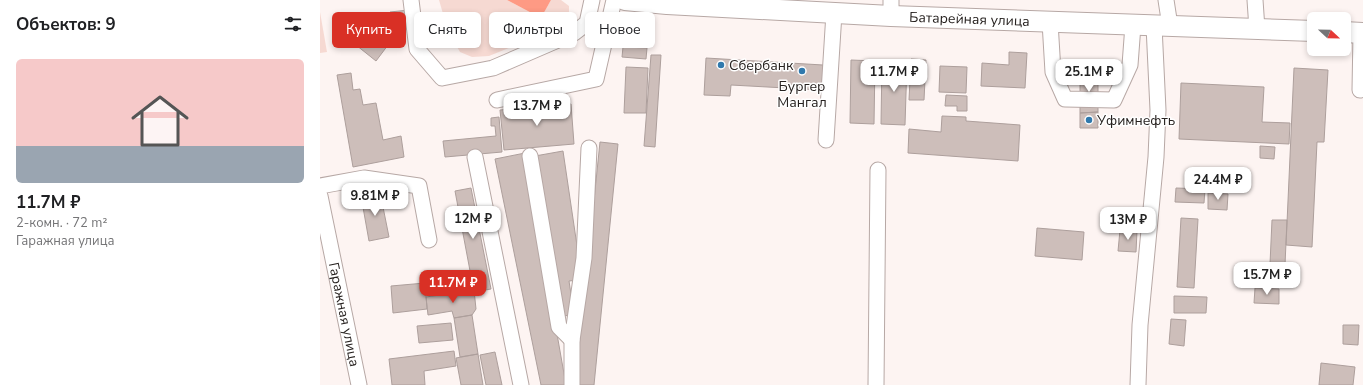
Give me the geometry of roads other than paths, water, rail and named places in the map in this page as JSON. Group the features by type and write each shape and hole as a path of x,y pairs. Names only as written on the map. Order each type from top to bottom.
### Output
{"main road":[{"name":"Батарейная улица","path":"624,0 667,4 730,3 834,13 891,8 1050,22 1307,31"}],"street":[{"path":"411,0 417,49 442,78 493,68 574,33 587,23 592,0"},
{"path":"497,100 596,79 614,0"},
{"path":"1138,385 1140,325 1156,157 1162,26 1166,0"},
{"path":"1255,0 1257,30"},
{"path":"826,140 834,13"},
{"path":"1050,22 1053,72 1065,99 1114,100 1130,65 1133,24"},
{"path":"1356,33 1360,90"},
{"path":"572,385 572,340 584,258 589,148"},
{"path":"530,156 559,327 572,340"},
{"path":"475,158 522,385"},
{"path":"876,385 878,170"},
{"path":"320,186 364,178 419,186 429,240"},
{"name":"Гаражная улица","path":"320,196 359,385"}],"place":[{"name":"Сбербанк","path":"721,65"},
{"name":"Бургер Мангал","path":"802,71"},
{"name":"Уфимнефть","path":"1089,120"}]}
